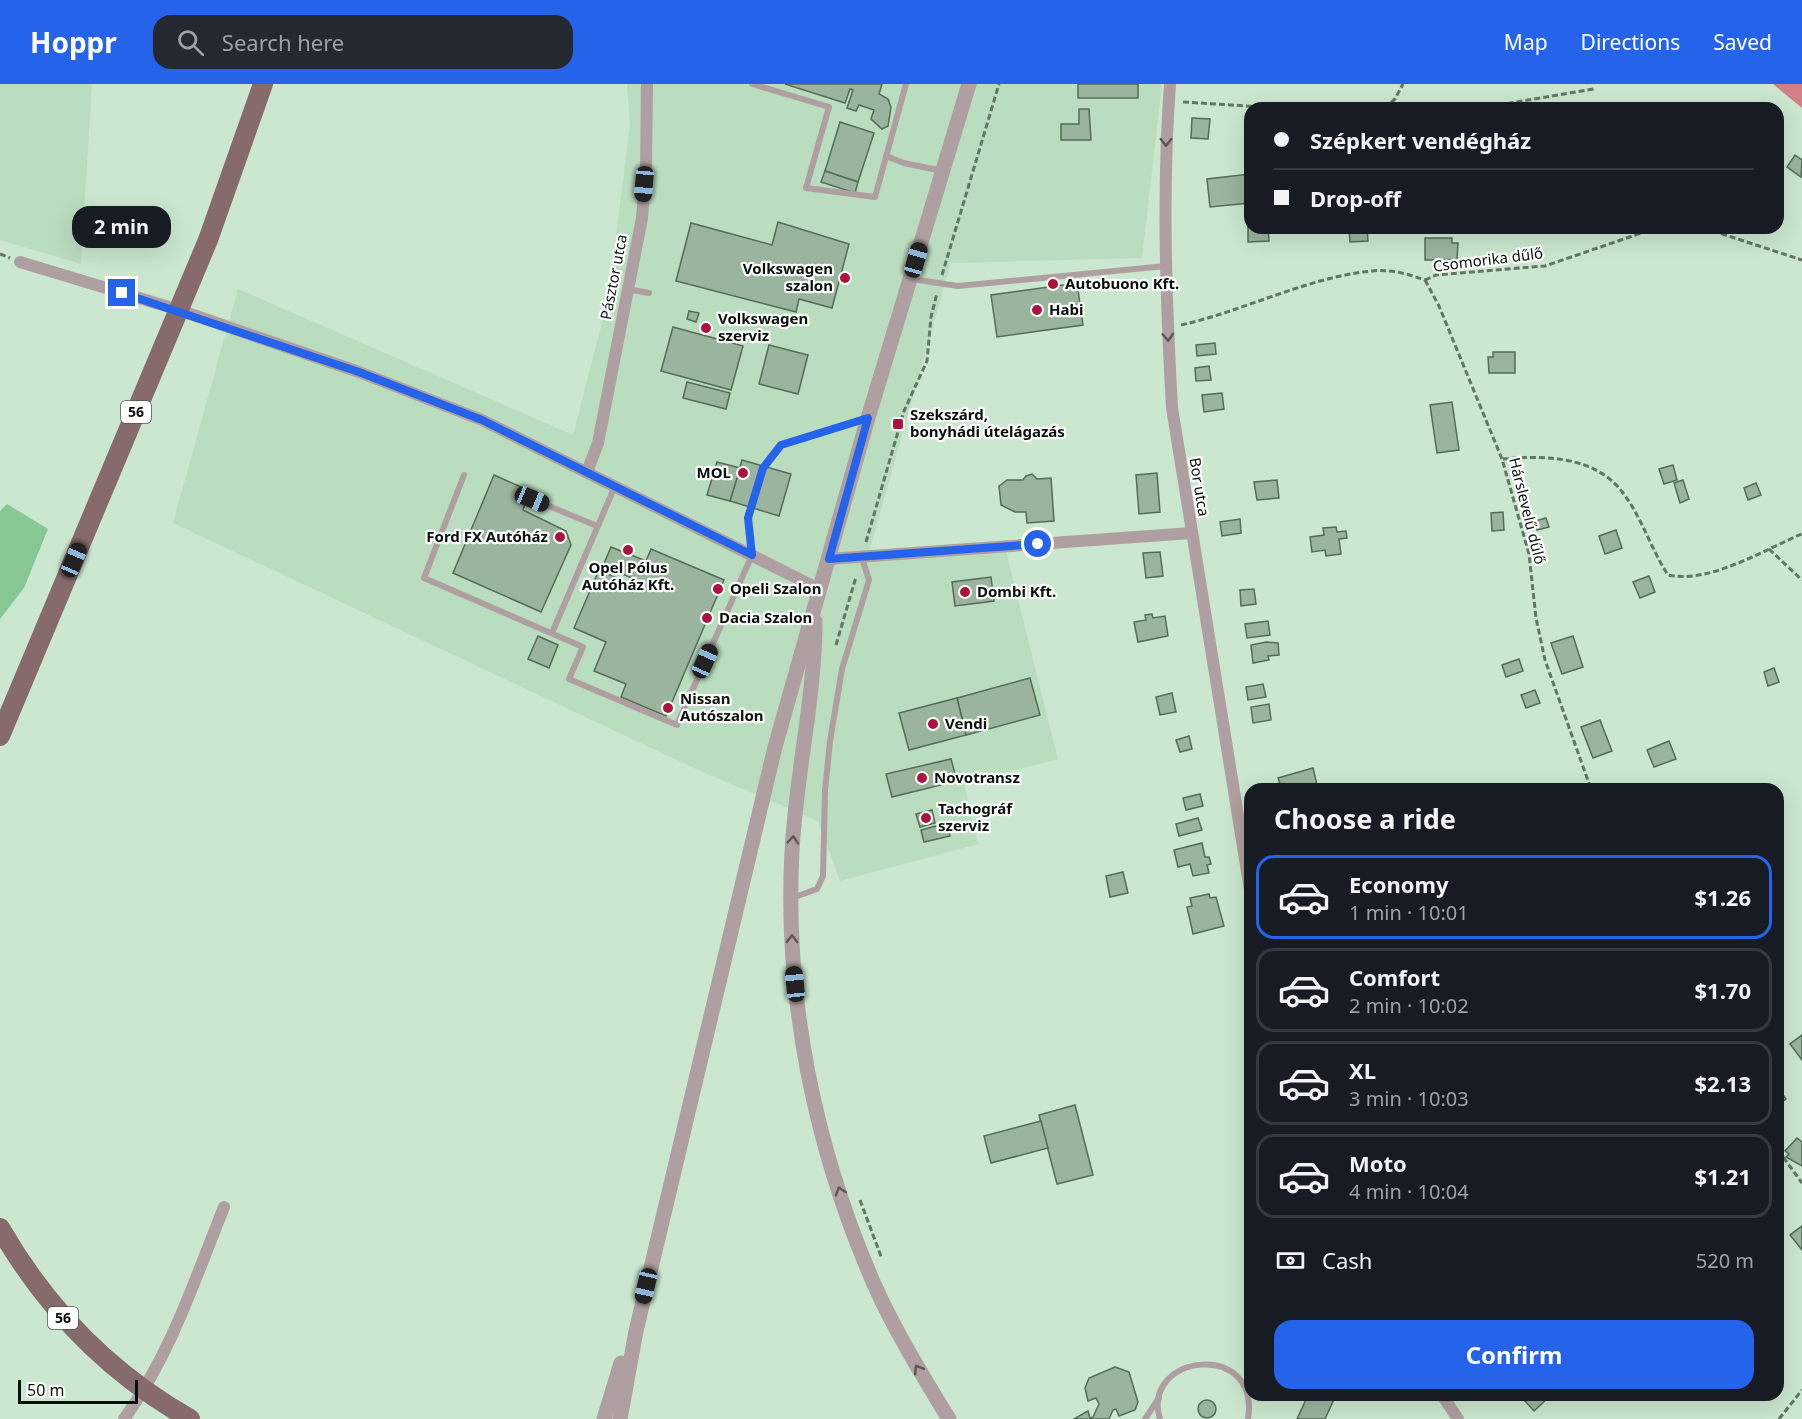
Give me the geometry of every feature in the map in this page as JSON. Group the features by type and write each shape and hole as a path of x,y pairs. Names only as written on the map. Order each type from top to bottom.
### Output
{"main road":[{"name":"56","path":"0,736 230,184 263,84"},
{"name":"56","path":"0,1228 26,1271 61,1315 100,1355 144,1391 190,1419"}],"street":[{"name":"Pásztor utca","path":"587,472 598,443 642,218 646,168 646,84"},
{"path":"620,1419 636,1331 766,781 868,418 969,84"},
{"name":"Bor utca","path":"1170,84 1167,328 1172,408 1244,853"},
{"path":"20,262 179,310 359,372 472,416 819,589"},
{"path":"829,559 1192,533"},
{"path":"815,604 815,664 798,781 791,898 796,1001 808,1076 825,1144 846,1211 874,1284 911,1357 949,1419"},
{"path":"123,1419 144,1391 167,1347 224,1207"},
{"path":"604,1419 623,1355 636,1331"},
{"path":"1446,1401 1458,1419"}],"lane":[{"path":"752,84 829,107 806,188 875,197 906,84"},
{"path":"886,156 904,163 942,171"},
{"path":"910,278 958,286 1167,266"},
{"path":"627,289 649,293"},
{"path":"464,475 424,578 583,647 569,679 677,725 752,555 748,518 763,468 781,445 868,418"},
{"path":"552,633 615,486"},
{"path":"532,499 597,526"},
{"path":"791,898 817,889 823,876 825,791 830,741 842,669 869,580 862,558"},
{"path":"1145,1419 1160,1398 1167,1382 1179,1370 1196,1363 1214,1364 1230,1371 1244,1388"},
{"path":"1160,1398 1160,1419"},
{"path":"1248,1419 1249,1401"}],"path":[{"path":"941,278 999,84"},
{"path":"1391,102 1403,84"},
{"path":"1517,102 1594,89"},
{"path":"1168,101 1244,106"},
{"name":"Csomorika dűlő","path":"1425,280 1436,275 1545,266 1638,234"},
{"path":"1722,234 1802,260"},
{"path":"1167,328 1247,307 1333,278 1363,273 1396,272 1425,280"},
{"name":"Hárslevelű dűlő","path":"1425,280 1439,306 1502,459 1529,554 1536,618 1545,660 1589,783"},
{"path":"834,654 904,411 927,361 931,317 938,287"},
{"path":"1502,459 1532,456 1563,459 1606,475 1623,492 1656,557 1668,575 1682,578 1709,573 1802,534"},
{"path":"1770,549 1802,580"},
{"path":"1784,1158 1802,1183"},
{"path":"857,1191 885,1265"},
{"path":"1779,1419 1802,1390"}],"shaded area":[{"path":"0,84 92,84 81,264 0,240"},
{"path":"627,84 1162,84 1142,258 951,263 869,552 1004,543 1058,759 964,783 978,844 840,881 818,821 694,768 173,523 238,289 573,435 608,300 630,125"},
{"path":"1773,84 1802,84 1802,108"},
{"path":"7,504 48,529 24,588 0,619 0,511"}],"building":[{"path":"785,84 882,84 879,94 888,99 891,107 888,126 882,129 871,119 874,110 859,105 856,111 847,108 853,90 850,89 845,103"},
{"path":"1078,84 1138,84 1138,98 1078,98"},
{"path":"1079,109 1089,109 1091,140 1061,140 1061,124 1079,124"},
{"path":"1192,118 1210,119 1208,139 1191,138"},
{"path":"840,122 874,133 858,182 825,171"},
{"path":"1795,155 1802,160 1801,177 1787,167"},
{"path":"825,171 858,182 855,193 821,182"},
{"path":"1244,175 1244,204 1210,207 1207,179"},
{"path":"778,222 849,244 832,308 799,299 796,312 676,281 691,223 772,245"},
{"path":"1248,234 1268,234 1269,241 1248,242"},
{"path":"1349,234 1367,234 1368,241 1350,242"},
{"path":"1425,238 1452,238 1452,243 1458,243 1457,260 1425,260"},
{"name":"Habi","path":"1077,283 1083,325 997,337 991,295"},
{"path":"689,311 699,313 696,322 687,319"},
{"path":"673,327 743,346 731,390 661,371"},
{"path":"1215,343 1216,354 1197,356 1196,345"},
{"path":"769,345 808,355 798,394 759,384"},
{"path":"1493,352 1515,352 1515,373 1489,373 1488,357 1493,357"},
{"path":"1209,366 1211,380 1196,381 1195,368"},
{"path":"687,382 730,393 726,409 683,398"},
{"path":"1222,393 1224,409 1204,412 1202,395"},
{"path":"1452,402 1459,450 1437,453 1430,405"},
{"path":"742,460 791,474 779,516 730,501"},
{"path":"717,462 740,468 730,501 707,495"},
{"path":"1673,465 1677,480 1664,484 1659,469"},
{"path":"1157,473 1160,512 1139,514 1136,475"},
{"path":"1032,474 1037,479 1051,478 1054,521 1027,523 1026,512 1015,512 1001,505 999,486 1007,480 1023,480"},
{"path":"494,475 521,487 526,501 523,510 566,531 571,545 541,612 453,573"},
{"path":"1277,480 1279,498 1257,500 1254,482"},
{"path":"1683,480 1689,499 1680,503 1674,483"},
{"path":"1756,483 1761,495 1748,500 1744,488"},
{"path":"1503,512 1504,530 1492,531 1491,513"},
{"path":"1546,518 1549,527 1537,530 1535,521"},
{"path":"1240,519 1241,533 1222,536 1220,522"},
{"path":"1336,527 1337,532 1346,531 1347,538 1339,539 1341,554 1326,556 1325,550 1312,552 1310,537 1324,535 1323,528"},
{"path":"1616,530 1622,548 1605,554 1599,536"},
{"path":"611,547 646,561 651,549 724,580 666,716 621,697 626,684 594,671 606,642 574,628 599,570 635,586 637,580 603,566"},
{"path":"1160,552 1163,576 1146,578 1143,553"},
{"path":"1649,576 1655,592 1640,598 1633,582"},
{"path":"991,577 994,601 955,606 952,582"},
{"path":"1254,589 1256,604 1241,606 1240,590"},
{"path":"1152,614 1153,618 1165,616 1168,636 1138,642 1134,622 1146,620 1145,615"},
{"path":"1268,621 1270,635 1247,638 1245,624"},
{"path":"538,636 558,645 549,668 528,659"},
{"path":"1573,636 1583,667 1562,674 1551,643"},
{"path":"1266,642 1278,643 1279,655 1268,656 1269,660 1253,663 1251,645"},
{"path":"1519,659 1523,671 1506,677 1502,665"},
{"path":"1774,668 1779,682 1768,686 1764,672"},
{"path":"1030,678 1040,715 966,735 957,698"},
{"path":"1263,684 1266,697 1248,700 1246,687"},
{"path":"1535,690 1540,703 1526,708 1521,695"},
{"path":"1172,693 1176,712 1160,715 1156,697"},
{"name":"Vendi","path":"957,698 966,735 909,750 899,713"},
{"path":"1269,704 1271,720 1253,723 1251,707"},
{"path":"1600,720 1612,751 1593,758 1581,727"},
{"path":"1189,736 1192,749 1180,752 1176,740"},
{"path":"1669,741 1676,759 1654,767 1647,750"},
{"name":"Novotransz","path":"951,759 957,781 892,797 886,774"},
{"path":"1313,768 1317,783 1280,783 1278,778"},
{"path":"1200,794 1203,806 1186,810 1183,798"},
{"name":"Tachográf szerviz","path":"932,810 935,823 920,827 916,814"},
{"path":"1198,818 1202,830 1179,836 1176,824"},
{"path":"947,823 950,836 924,842 921,830"},
{"path":"1202,843 1205,857 1209,857 1211,864 1207,865 1209,873 1193,876 1190,864 1178,867 1174,850"},
{"path":"1123,872 1128,893 1110,897 1106,876"},
{"path":"1209,894 1210,898 1216,897 1224,926 1193,934 1187,907 1192,906 1190,898"},
{"path":"1802,1035 1802,1060 1790,1044"},
{"path":"1075,1105 1093,1175 1057,1184 1039,1115"},
{"path":"1041,1121 1048,1148 991,1163 984,1136"},
{"path":"1797,1138 1802,1142 1802,1166 1786,1157 1789,1154 1785,1151"},
{"path":"1802,1226 1802,1250 1790,1235"},
{"path":"1115,1367 1129,1372 1138,1402 1135,1410 1119,1416 1116,1409 1113,1410 1109,1419 1074,1419 1088,1411 1090,1418 1093,1417 1099,1404 1096,1398 1088,1401 1085,1388 1089,1378"},
{"path":"1207,1400 1213,1403 1216,1409 1213,1415 1207,1418 1201,1415 1198,1409 1201,1403"},
{"path":"1305,1401 1333,1401 1325,1419 1297,1419"},
{"path":"1525,1401 1545,1401 1534,1411"}],"place":[{"name":"Volkswagen szalon","path":"845,278"},
{"name":"Autobuono Kft.","path":"1053,284"},
{"name":"Habi","path":"1037,310"},
{"name":"Volkswagen szerviz","path":"706,328"},
{"name":"Szekszárd, bonyhádi útelágazás","path":"898,424"},
{"name":"MOL","path":"743,473"},
{"name":"Ford FX Autóház","path":"560,537"},
{"name":"Opel Pólus Autóház Kft.","path":"628,550"},
{"name":"Opeli Szalon","path":"718,589"},
{"name":"Dombi Kft.","path":"965,592"},
{"name":"Dacia Szalon","path":"707,618"},
{"name":"Nissan Autószalon","path":"668,708"},
{"name":"Vendi","path":"933,724"},
{"name":"Novotransz","path":"922,778"},
{"name":"Tachográf szerviz","path":"926,818"}],"route":[{"path":"122,293 179,310 359,372 482,420 752,555 748,518 763,468 781,445 868,418 829,559 1038,544"}]}
